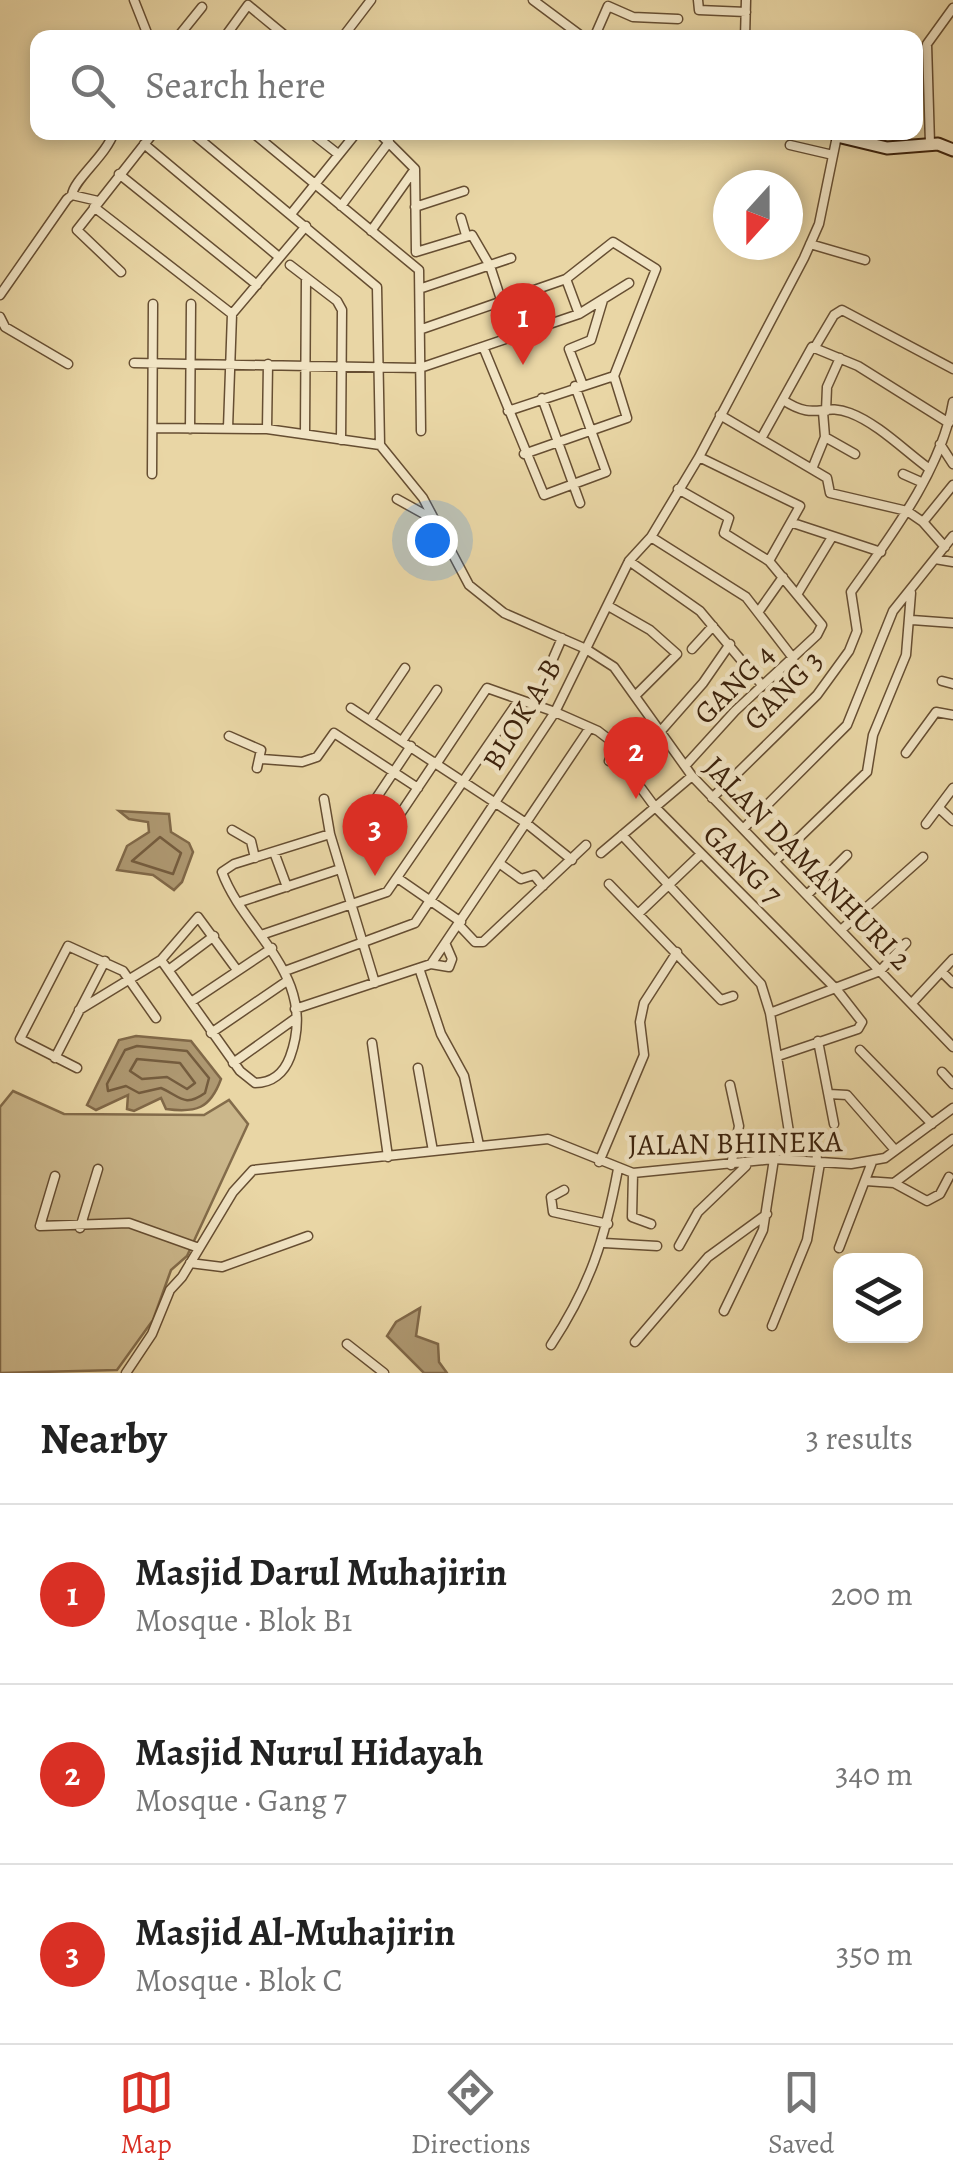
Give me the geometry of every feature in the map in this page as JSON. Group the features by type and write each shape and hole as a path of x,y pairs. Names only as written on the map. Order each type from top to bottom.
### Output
{"street":[{"path":"134,0 145,30"},
{"path":"348,30 371,0"},
{"path":"533,0 570,30"},
{"path":"698,0 700,10 746,12"},
{"path":"745,30 746,0"},
{"path":"230,30 248,5 278,30"},
{"path":"598,30 608,6 634,17 678,18"},
{"path":"183,30 202,7"},
{"path":"930,144 927,44 953,8"},
{"path":"0,295 50,218 72,195 75,184 106,153 111,140"},
{"path":"121,272 77,230 147,140"},
{"path":"153,428 266,429 380,445 377,287 203,140"},
{"path":"262,140 414,266"},
{"path":"320,140 338,154"},
{"path":"291,214 350,140"},
{"path":"388,140 414,169 414,266 422,288 422,431"},
{"name":"BLOK A-B","path":"212,1033 286,976 364,941 412,926 555,712 630,561 652,537 699,456 810,244 833,156 831,140"},
{"path":"854,140 887,148 930,144 953,150"},
{"path":"341,206 390,142"},
{"path":"144,144 280,257"},
{"path":"790,145 833,156"},
{"path":"372,231 414,169"},
{"path":"119,174 257,285"},
{"path":"415,206 464,191"},
{"path":"72,195 96,204 232,314"},
{"path":"461,218 466,235"},
{"path":"228,428 232,314 306,226"},
{"path":"416,252 466,235 474,237 490,266 514,340"},
{"path":"422,329 566,279 613,242 656,272 614,376 628,417 524,454"},
{"path":"810,244 865,260"},
{"path":"422,288 512,258"},
{"path":"290,265 341,306 341,440"},
{"path":"304,433 306,278"},
{"path":"566,279 579,314"},
{"path":"134,363 420,368 514,340 579,314 629,284"},
{"path":"484,349 542,494 573,486 606,472 568,351 590,340 603,300"},
{"path":"152,474 153,304"},
{"path":"190,428 191,304"},
{"path":"762,437 808,350 815,347 842,310 953,369"},
{"path":"0,317 7,328 68,364"},
{"path":"815,347 950,423"},
{"path":"812,469 826,437 827,387 840,358"},
{"path":"266,429 268,364"},
{"path":"508,410 614,376"},
{"path":"542,398 580,503"},
{"path":"783,400 802,412 840,410 857,416 928,467"},
{"name":"GANG 3","path":"712,798 818,695 840,665 858,631 850,592 907,511 950,423 953,402"},
{"path":"720,415 828,480 828,490 836,496 907,511 923,522 945,547"},
{"path":"826,437 855,454"},
{"path":"940,444 953,464"},
{"name":"JALAN DAMANHURI 2","path":"380,445 423,498 474,592 504,613 586,649 614,666 692,776 953,1047"},
{"path":"699,456 800,506 768,561"},
{"path":"902,474 921,482"},
{"path":"923,522 953,486"},
{"path":"678,489 726,515 724,533 768,561 798,592 832,537"},
{"path":"397,500 433,519"},
{"path":"792,523 880,552"},
{"path":"743,828 847,725 875,664 886,627 953,536"},
{"path":"652,537 740,593 759,611 793,658"},
{"path":"935,559 953,562"},
{"path":"630,561 691,604 762,685"},
{"path":"759,611 783,577"},
{"name":"GANG 4","path":"684,766 762,685 818,635 822,625 798,592"},
{"path":"775,862 867,772 873,735 906,655 912,620 911,593"},
{"path":"610,607 666,642 676,654 635,696"},
{"path":"912,620 953,623"},
{"path":"692,649 713,626"},
{"path":"552,661 562,638"},
{"path":"658,733 703,683 730,644"},
{"path":"370,720 404,668"},
{"path":"942,681 953,684"},
{"path":"374,853 483,689 555,712 589,729 615,744 609,761"},
{"path":"377,798 437,690"},
{"path":"264,934 381,896 399,879 519,700"},
{"path":"351,708 526,823 572,860"},
{"path":"906,753 936,712 953,716"},
{"path":"431,964 589,729"},
{"path":"229,736 260,750 260,763 302,762 317,756 334,733 418,788"},
{"name":"GANG 7","path":"624,765 654,807 837,990 863,1025 818,1042"},
{"path":"601,853 692,776"},
{"path":"926,824 953,788"},
{"path":"324,799 330,834 376,983"},
{"path":"939,808 953,821"},
{"path":"232,830 251,842 255,858"},
{"path":"162,960 233,1063 255,1083 276,1077 292,1051 295,1014 286,976 264,934 222,872 330,834"},
{"path":"622,835 753,971 770,1013 789,1132"},
{"path":"399,879 460,923 476,942 483,942 586,846"},
{"path":"274,852 287,887"},
{"path":"638,914 700,854"},
{"path":"807,895 847,856"},
{"path":"841,930 923,856"},
{"path":"499,863 521,879 534,875 543,886"},
{"path":"240,902 340,869"},
{"path":"609,884 721,1000 734,996"},
{"path":"79,1010 162,960 198,917 237,970"},
{"path":"170,970 214,936"},
{"path":"770,1013 880,971 906,944"},
{"path":"233,1063 295,1014 431,964 452,965 446,945"},
{"path":"76,1068 21,1040 68,946 105,961 132,980 156,1018"},
{"path":"191,1002 272,948"},
{"path":"599,1162 644,1056 640,1022 649,994 677,952"},
{"path":"912,1003 953,958"},
{"path":"55,1058 105,961"},
{"path":"420,968 442,1034 464,1076 479,1145"},
{"path":"942,972 953,983"},
{"path":"778,1056 818,1042 834,1124"},
{"path":"372,1043 388,1156"},
{"path":"860,1050 932,1124"},
{"path":"418,1068 434,1151"},
{"path":"942,1072 953,1084"},
{"path":"730,1085 739,1126 731,1165"},
{"path":"828,1094 848,1095 895,1150"},
{"name":"JALAN BHINEKA","path":"199,1248 240,1181 253,1170 270,1166 554,1139 599,1162 633,1173 774,1160 872,1162 953,1108"},
{"path":"772,1326 807,1240 818,1162 816,1136"},
{"path":"894,1182 953,1138"},
{"path":"724,1311 756,1249 774,1160"},
{"path":"839,1248 872,1162"},
{"path":"679,1246 698,1212 747,1165"},
{"path":"550,1345 604,1243 618,1169"},
{"path":"80,1228 98,1170"},
{"path":"633,1173 632,1217 651,1224"},
{"path":"55,1176 38,1223 44,1228 129,1224 199,1248 170,1290 152,1334 126,1373"},
{"path":"866,1181 894,1182 927,1201 940,1194 949,1178"},
{"path":"564,1190 551,1197 553,1212 608,1224"},
{"path":"635,1342 708,1257 766,1214"},
{"path":"190,1263 222,1267 308,1236"},
{"path":"604,1243 658,1246"},
{"path":"348,1344 382,1373"}],"shaded area":[{"path":"13,1091 64,1114 204,1115 229,1100 248,1124 187,1256 171,1270 153,1320 117,1370 0,1373 0,1107"}],"water":[{"path":"119,811 169,814 171,832 189,843 193,852 182,882 174,890 153,875 117,870 127,846 149,832 148,822 129,819"},
{"path":"136,1036 191,1041 221,1079 207,1103 194,1109 166,1109 161,1098 134,1111 127,1109 128,1095 96,1110 87,1105 119,1040"},
{"path":"420,1308 416,1336 438,1344 439,1362 447,1373 424,1373 387,1336 396,1322"}],"place":[{"name":"Masjid Darul Muhajirin","path":"523,365"},
{"name":"Masjid Nurul Hidayah","path":"636,799"},
{"name":"Masjid Al-Muhajirin","path":"375,876"}]}
